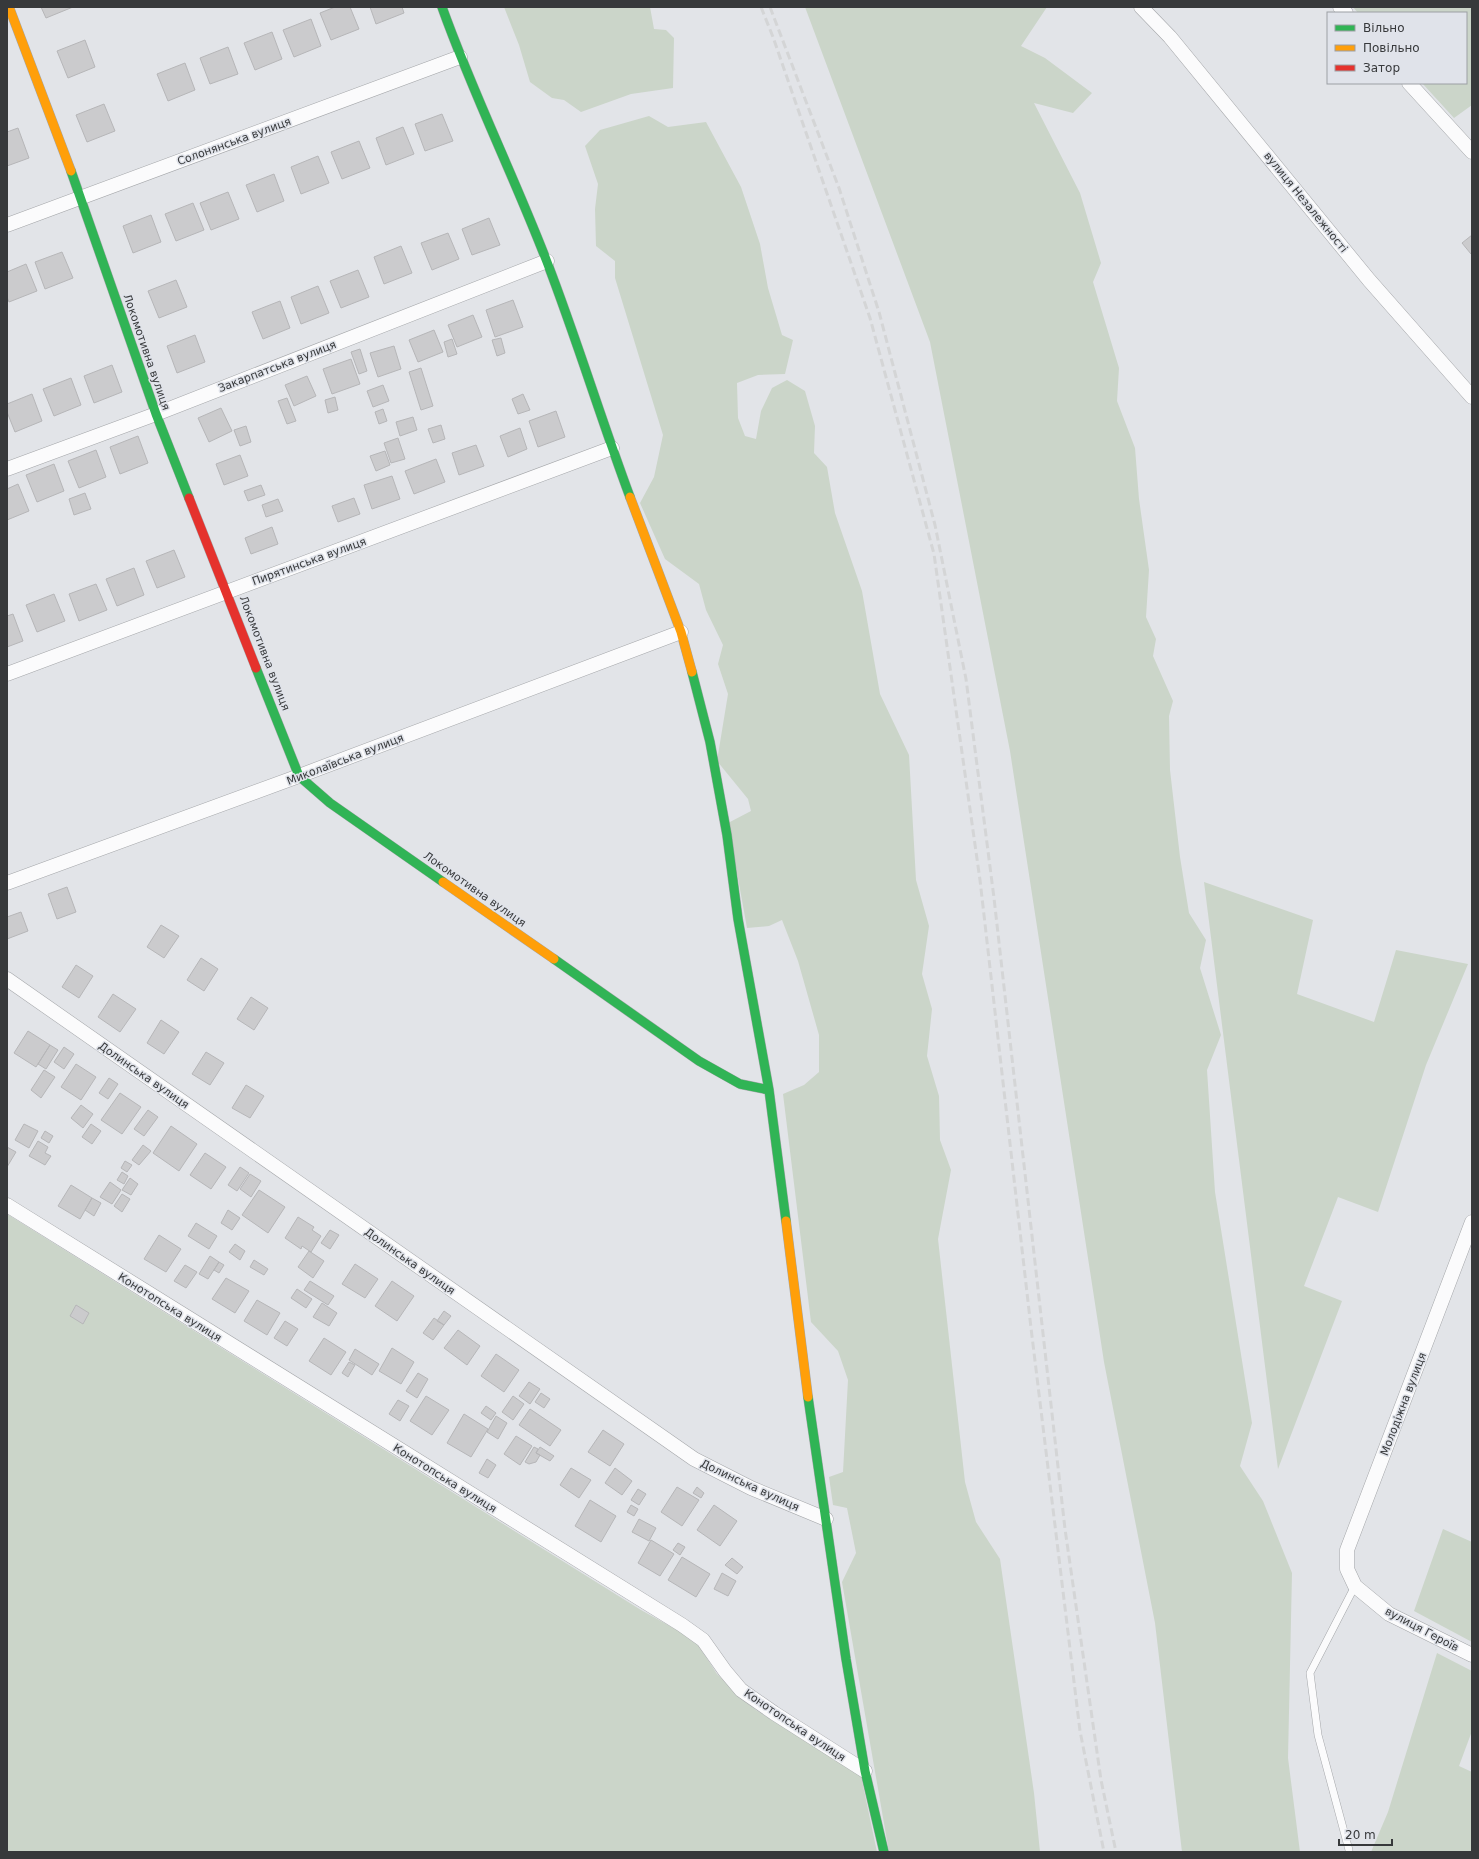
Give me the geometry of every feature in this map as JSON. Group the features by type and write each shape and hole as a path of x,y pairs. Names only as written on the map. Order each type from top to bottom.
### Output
{"street":[{"name":"Локомотивна вулиця","path":"9,7 81,198 156,414 228,591 299,776 330,803 699,1061 740,1084 769,1090"},
{"path":"442,7 460,57 547,261 580,350 612,448 681,632 712,750 727,834 738,919 769,1090 806,1380 846,1659 865,1771 884,1852"},
{"name":"вулиця Незалежності","path":"1141,7 1170,37 1369,280 1472,397"},
{"name":"Солонянська вулиця","path":"7,225 460,57"},
{"path":"1410,84 1472,152"},
{"name":"Закарпатська вулиця","path":"7,469 156,414 547,261"},
{"name":"Пирятинська вулиця","path":"7,674 612,448"},
{"name":"Миколаївська вулиця","path":"7,883 299,776 681,632"},
{"name":"Долинська вулиця","path":"7,980 694,1459 752,1488 826,1519"},
{"name":"Конотопська вулиця","path":"7,1205 682,1625 704,1640 725,1671 741,1690 774,1713 865,1771"},
{"name":"Молодіжна вулиця","path":"1355,1586 1347,1569 1347,1550 1472,1222"},
{"name":"вулиця Героїв","path":"1355,1586 1389,1614 1472,1656"}],"lane":[{"path":"1349,1850 1318,1735 1310,1673 1355,1586"}],"shaded area":[{"path":"504,7 650,7 654,29 666,30 674,38 673,88 631,94 581,112 564,100 552,98 530,82 519,45"},
{"path":"805,7 1047,7 1021,46 1045,58 1092,93 1073,113 1034,103 1080,193 1101,263 1093,282 1119,368 1117,401 1135,448 1139,499 1149,570 1146,617 1156,639 1153,656 1173,701 1169,716 1170,770 1180,857 1189,913 1206,940 1200,968 1221,1035 1207,1070 1215,1192 1252,1423 1240,1466 1263,1501 1292,1573 1288,1758 1300,1852 1182,1852 1155,1623 1104,1362 1010,751 930,342"},
{"path":"1353,7 1472,7 1472,105 1454,118 1423,84 1467,84 1467,12 1357,12"},
{"path":"649,116 668,127 706,122 741,187 760,244 768,288 782,335 793,340 785,374 758,375 737,383 738,418 745,436 756,439 761,411 772,388 787,380 805,391 815,426 814,453 827,467 835,513 862,591 880,694 909,755 916,880 929,926 922,974 932,1009 927,1056 939,1096 940,1140 951,1170 938,1239 965,1482 976,1522 1000,1559 1034,1793 1040,1852 889,1852 842,1582 856,1553 847,1508 833,1505 829,1477 843,1472 848,1380 838,1351 811,1322 783,1094 804,1085 819,1072 819,1035 798,961 782,920 769,926 747,928 728,823 751,811 748,799 717,761 728,694 718,664 723,645 706,610 699,584 665,559 640,503 654,477 663,435 615,278 615,261 596,246 595,209 598,184 585,146 600,130"},
{"path":"1204,882 1313,920 1297,994 1374,1022 1396,950 1468,964 1426,1065 1378,1212 1338,1197 1304,1286 1342,1301 1278,1469"},
{"path":"7,1214 641,1610 695,1640 717,1674 756,1710 861,1776 877,1852 7,1852"},
{"path":"1443,1529 1472,1542 1472,1642 1414,1611"},
{"path":"1437,1653 1472,1671 1472,1731 1459,1766 1472,1772 1472,1852 1371,1852 1388,1812"}],"building":[{"path":"41,7 73,7 46,18"},
{"path":"335,7 350,7 359,29 331,40 320,13"},
{"path":"370,7 402,7 404,13 376,24"},
{"path":"311,19 321,46 294,57 283,30"},
{"path":"272,32 282,59 255,70 244,43"},
{"path":"85,40 95,67 68,78 57,51"},
{"path":"228,47 238,74 210,84 200,58"},
{"path":"185,63 195,90 168,101 157,74"},
{"path":"104,104 115,131 87,142 76,115"},
{"path":"442,114 453,141 425,151 415,124"},
{"path":"403,127 414,154 386,165 376,138"},
{"path":"18,128 29,158 7,166 7,132"},
{"path":"359,141 370,168 342,179 331,152"},
{"path":"318,156 329,183 301,194 291,167"},
{"path":"274,174 284,201 257,212 246,185"},
{"path":"228,192 239,219 211,230 200,203"},
{"path":"193,203 204,230 176,241 165,214"},
{"path":"151,215 161,242 133,253 123,226"},
{"path":"489,218 500,245 472,255 462,229"},
{"path":"448,233 459,259 432,270 421,243"},
{"path":"1472,235 1472,253 1471,254 1462,243"},
{"path":"401,246 412,273 384,284 374,257"},
{"path":"62,252 73,278 45,289 35,262"},
{"path":"26,264 37,291 9,302 7,297 7,272"},
{"path":"358,270 369,297 341,308 330,281"},
{"path":"176,280 187,307 159,318 148,291"},
{"path":"318,286 329,313 301,324 291,297"},
{"path":"513,300 523,327 495,337 486,310"},
{"path":"280,301 290,328 263,339 252,312"},
{"path":"473,315 482,337 457,347 448,325"},
{"path":"434,330 443,352 418,362 409,340"},
{"path":"195,335 205,362 177,373 167,346"},
{"path":"501,338 505,353 497,356 492,340"},
{"path":"452,339 457,354 448,357 444,342"},
{"path":"394,346 401,369 378,377 370,353"},
{"path":"360,349 367,371 359,374 351,352"},
{"path":"351,359 360,384 332,394 323,369"},
{"path":"112,365 122,392 94,403 84,376"},
{"path":"421,368 433,406 421,410 409,372"},
{"path":"307,376 316,396 294,406 285,385"},
{"path":"71,378 81,405 54,416 43,389"},
{"path":"383,385 389,401 373,407 367,391"},
{"path":"32,394 42,421 15,432 7,412 7,404"},
{"path":"523,394 530,410 518,414 512,399"},
{"path":"335,397 338,410 328,413 325,400"},
{"path":"287,398 296,421 287,424 278,401"},
{"path":"221,408 232,431 209,442 198,418"},
{"path":"383,409 387,421 379,424 375,412"},
{"path":"556,411 565,437 538,447 529,421"},
{"path":"413,417 417,430 400,436 396,422"},
{"path":"441,425 445,439 433,443 428,429"},
{"path":"246,426 251,442 240,446 234,430"},
{"path":"520,428 527,449 508,457 500,436"},
{"path":"138,436 148,463 120,474 110,447"},
{"path":"398,438 405,459 391,463 384,443"},
{"path":"476,445 484,466 459,475 452,453"},
{"path":"96,450 106,477 79,488 68,461"},
{"path":"385,451 390,465 376,471 370,456"},
{"path":"240,455 248,476 224,485 216,464"},
{"path":"436,459 445,482 414,494 405,471"},
{"path":"54,464 64,491 37,502 26,475"},
{"path":"392,476 400,499 372,509 364,485"},
{"path":"18,484 29,511 7,520 7,489"},
{"path":"261,485 265,495 248,501 244,491"},
{"path":"85,493 91,509 74,515 69,499"},
{"path":"354,498 360,514 338,522 332,506"},
{"path":"278,499 283,511 266,517 262,505"},
{"path":"272,527 278,544 251,554 245,538"},
{"path":"174,550 185,577 157,588 146,561"},
{"path":"134,568 144,595 117,606 106,579"},
{"path":"96,584 107,610 79,621 69,594"},
{"path":"54,594 65,621 37,632 26,605"},
{"path":"13,614 23,641 7,647 7,616"},
{"path":"67,887 76,912 57,919 48,894"},
{"path":"21,912 28,931 7,939 7,917"},
{"path":"161,925 179,936 164,958 147,947"},
{"path":"201,958 218,969 204,991 187,980"},
{"path":"76,965 93,976 79,998 62,987"},
{"path":"113,994 136,1009 120,1032 98,1017"},
{"path":"251,997 268,1008 254,1030 237,1019"},
{"path":"161,1020 179,1032 164,1054 147,1043"},
{"path":"28,1031 50,1045 36,1067 14,1053"},
{"path":"50,1045 58,1050 46,1069 38,1064"},
{"path":"64,1047 74,1054 64,1069 54,1062"},
{"path":"206,1052 224,1063 210,1085 192,1074"},
{"path":"76,1064 96,1077 81,1100 61,1087"},
{"path":"44,1070 55,1077 41,1098 31,1090"},
{"path":"109,1078 118,1084 108,1099 99,1093"},
{"path":"246,1085 264,1096 250,1118 232,1108"},
{"path":"120,1093 141,1107 122,1134 101,1120"},
{"path":"81,1105 93,1114 83,1128 71,1118"},
{"path":"148,1110 158,1117 144,1136 134,1129"},
{"path":"24,1124 38,1131 29,1148 15,1140"},
{"path":"91,1124 101,1131 92,1144 82,1137"},
{"path":"171,1126 197,1144 179,1171 153,1153"},
{"path":"45,1131 53,1136 49,1143 41,1138"},
{"path":"38,1141 48,1147 45,1153 51,1156 45,1165 29,1156"},
{"path":"143,1145 151,1151 139,1165 132,1160"},
{"path":"7,1147 16,1152 7,1167"},
{"path":"205,1153 226,1167 211,1189 190,1175"},
{"path":"125,1161 132,1165 127,1172 121,1168"},
{"path":"240,1167 249,1173 237,1191 228,1185"},
{"path":"122,1172 128,1176 124,1184 117,1180"},
{"path":"250,1174 261,1181 251,1197 240,1189"},
{"path":"130,1178 138,1184 131,1195 122,1190"},
{"path":"110,1182 121,1190 112,1204 100,1197"},
{"path":"71,1185 92,1198 80,1219 58,1206"},
{"path":"259,1190 285,1207 268,1233 242,1215"},
{"path":"122,1194 130,1199 122,1212 114,1206"},
{"path":"92,1198 101,1203 94,1216 85,1210"},
{"path":"228,1210 240,1218 232,1230 221,1223"},
{"path":"298,1217 314,1227 312,1230 321,1236 311,1252 302,1246 301,1249 285,1238"},
{"path":"196,1223 217,1236 209,1249 188,1236"},
{"path":"330,1230 339,1235 330,1249 321,1243"},
{"path":"159,1235 181,1249 166,1272 144,1259"},
{"path":"235,1244 245,1251 240,1260 229,1252"},
{"path":"309,1251 324,1261 313,1278 298,1267"},
{"path":"210,1256 219,1262 208,1279 199,1274"},
{"path":"254,1260 268,1269 264,1275 250,1267"},
{"path":"219,1262 224,1265 219,1273 214,1270"},
{"path":"355,1264 378,1279 365,1298 342,1284"},
{"path":"185,1265 197,1272 186,1288 174,1281"},
{"path":"226,1278 249,1291 235,1313 212,1299"},
{"path":"310,1281 334,1296 328,1305 304,1290"},
{"path":"392,1281 414,1296 397,1321 375,1306"},
{"path":"297,1289 312,1299 306,1308 291,1298"},
{"path":"257,1300 280,1313 267,1335 244,1321"},
{"path":"322,1303 337,1313 329,1326 313,1317"},
{"path":"76,1305 89,1313 83,1324 70,1316"},
{"path":"444,1311 451,1316 444,1325 437,1321"},
{"path":"434,1318 444,1325 433,1340 423,1333"},
{"path":"285,1321 298,1329 287,1346 274,1338"},
{"path":"458,1330 480,1346 467,1365 444,1348"},
{"path":"324,1338 346,1352 331,1375 309,1361"},
{"path":"392,1348 414,1362 401,1384 379,1371"},
{"path":"355,1349 379,1364 372,1375 349,1360"},
{"path":"496,1354 519,1370 504,1392 481,1376"},
{"path":"349,1362 355,1365 348,1377 342,1373"},
{"path":"418,1373 428,1379 417,1398 406,1391"},
{"path":"529,1382 540,1389 530,1404 519,1396"},
{"path":"541,1393 550,1399 544,1408 535,1402"},
{"path":"426,1396 449,1410 432,1435 410,1421"},
{"path":"513,1396 524,1404 513,1420 502,1412"},
{"path":"398,1400 409,1406 400,1421 389,1414"},
{"path":"486,1406 496,1413 491,1420 481,1413"},
{"path":"530,1409 561,1430 550,1446 519,1425"},
{"path":"464,1414 488,1429 471,1457 447,1443"},
{"path":"496,1416 507,1423 498,1439 487,1432"},
{"path":"603,1430 624,1444 610,1466 588,1452"},
{"path":"516,1436 532,1446 520,1465 504,1454"},
{"path":"534,1447 538,1449 536,1453 540,1455 536,1462 529,1464 525,1462"},
{"path":"540,1447 554,1456 550,1461 536,1453"},
{"path":"487,1459 496,1465 488,1478 479,1473"},
{"path":"571,1468 591,1480 579,1498 560,1485"},
{"path":"615,1468 632,1481 622,1495 605,1483"},
{"path":"677,1487 699,1500 682,1526 661,1512"},
{"path":"697,1487 704,1493 701,1498 693,1493"},
{"path":"638,1489 646,1494 639,1505 631,1500"},
{"path":"590,1500 616,1516 601,1542 575,1526"},
{"path":"631,1505 638,1509 634,1516 627,1512"},
{"path":"714,1505 737,1521 720,1546 697,1530"},
{"path":"639,1519 656,1528 649,1541 632,1532"},
{"path":"651,1540 674,1554 660,1576 638,1563"},
{"path":"678,1543 685,1547 680,1555 673,1550"},
{"path":"682,1557 710,1574 696,1597 668,1580"},
{"path":"732,1558 743,1567 737,1574 725,1565"},
{"path":"722,1573 736,1581 728,1596 714,1589"}],"railway":[{"path":"761,7 773,37 870,318 934,554 980,880 1031,1328 1080,1731 1104,1852"},
{"path":"770,7 839,188 879,312 935,525 966,679 994,898 1065,1529 1101,1780 1116,1852"}],"traffic: fast":[{"path":"442,7 467,71 547,262 630,497"},
{"path":"71,171 156,414 189,498"},
{"path":"256,668 299,776 330,803 443,882"},
{"path":"692,672 710,742 727,835 738,919 769,1090 786,1221"},
{"path":"554,959 699,1061 740,1084 769,1090"},
{"path":"808,1397 846,1659 865,1771 884,1852"}],"traffic: slow":[{"path":"9,7 71,171"},
{"path":"630,497 681,632 692,672"},
{"path":"443,882 554,959"},
{"path":"786,1221 808,1397"}],"traffic: jam":[{"path":"189,498 256,668"}]}
